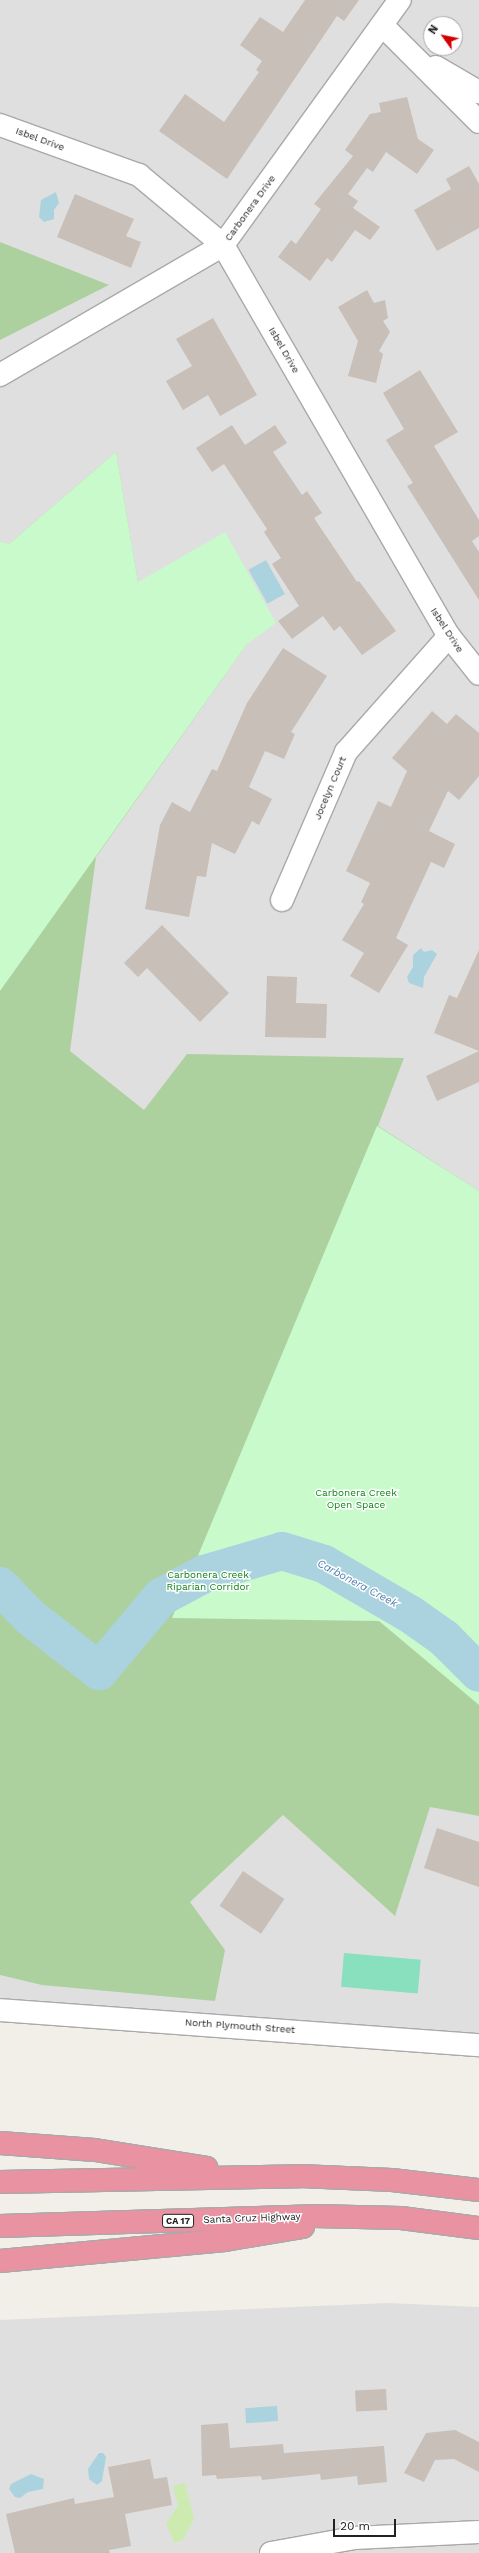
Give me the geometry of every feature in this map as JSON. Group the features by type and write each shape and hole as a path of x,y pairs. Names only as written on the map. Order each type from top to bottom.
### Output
{"highway":[{"path":"0,2143 129,2154 251,2177"},
{"path":"0,2182 251,2177 353,2177 479,2190"},
{"path":"0,2260 225,2240 357,2216"},
{"name":"Santa Cruz Highway","path":"0,2226 357,2216 479,2228"}],"street":[{"name":"Carbonera Drive","path":"0,375 224,245 400,0"},
{"path":"382,25 416,56 479,122"},
{"path":"416,56 479,92"},
{"name":"Isbel Drive","path":"0,125 139,175 224,245 449,636 479,674"},
{"name":"Jocelyn Court","path":"282,900 346,752 449,636"},
{"name":"North Plymouth Street","path":"0,2010 479,2045"},
{"path":"271,2553 354,2538 479,2532"}],"shaded area":[{"path":"0,0 479,0 479,1616 0,1569"},
{"path":"0,1655 479,1705 479,2052 0,2012"},
{"path":"388,2303 479,2307 479,2553 0,2553 0,2320"}],"green space":[{"path":"0,242 109,285 0,340"},
{"name":"Carbonera Creek Riparian Corridor","path":"116,452 138,582 247,644 96,857 70,1051 144,1110 187,1054 404,1058 378,1126 479,1191 479,1816 430,1807 395,1916 283,1815 190,1902 225,1950 215,2001 42,1985 0,1975 0,541 9,544"},
{"path":"116,452 138,582 225,532 276,623 247,644 0,991 0,541 9,544"},
{"name":"Carbonera Creek Open Space","path":"377,1126 479,1191 479,1705 379,1621 172,1618"},
{"path":"344,1953 421,1960 418,1994 341,1987"},
{"path":"185,2483 194,2519 183,2540 174,2543 166,2523 178,2506 173,2486"}],"water":[{"path":"56,192 59,203 54,210 54,219 44,222 39,217 41,200"},
{"path":"266,560 285,594 267,604 249,570"},
{"path":"421,948 424,952 432,950 437,954 424,977 423,988 409,983 407,977 413,967 413,955"},
{"path":"277,2406 278,2421 246,2423 245,2408"},
{"path":"99,2453 103,2453 106,2457 102,2481 97,2485 89,2479 88,2469"},
{"path":"31,2474 44,2479 43,2489 28,2492 20,2498 15,2497 9,2489 11,2484"}],"building":[{"path":"305,0 359,0 344,21 337,16 227,179 159,131 185,94 224,122 259,72 256,70 262,61 240,45 260,17 283,32"},
{"path":"407,97 418,139 434,150 417,174 386,152 373,172 367,168 348,194 358,201 353,208 380,227 370,240 355,230 332,262 327,258 310,281 278,257 291,240 296,244 321,209 314,204 353,156 345,150 370,114 381,112 379,103"},
{"path":"469,166 479,184 479,228 437,251 414,210 451,189 446,179"},
{"path":"75,194 134,219 126,236 141,242 131,268 57,237"},
{"path":"367,290 374,303 385,300 388,318 383,321 390,332 379,351 383,354 376,383 348,376 358,341 338,307"},
{"path":"213,318 257,395 220,416 208,395 183,410 166,381 192,366 176,339"},
{"path":"420,370 458,432 434,446 479,520 479,536 472,541 479,552 479,600 407,486 413,483 386,440 404,429 383,393"},
{"path":"232,425 245,445 275,425 287,443 273,452 302,495 307,491 322,513 314,518 357,582 359,581 396,631 362,655 340,626 334,631 323,616 292,639 278,621 299,606 272,564 281,558 264,532 267,529 224,464 212,472 196,448"},
{"path":"283,648 327,676 291,732 295,734 284,759 265,751 249,787 272,799 259,825 252,821 235,854 212,843 206,877 197,876 189,917 145,909 160,825 172,802 190,812 212,769 217,771 247,703"},
{"path":"432,711 447,724 456,714 479,733 479,776 459,800 448,791 429,831 455,844 444,868 431,862 396,938 408,945 379,993 350,976 364,953 342,940 364,904 361,902 370,883 346,871 378,801 391,807 407,771 392,758"},
{"path":"162,925 229,993 200,1022 147,968 138,977 124,963"},
{"path":"479,950 479,1051 434,1033 449,995 457,998"},
{"path":"267,976 297,977 296,1003 327,1004 326,1038 265,1037"},
{"path":"479,1051 479,1082 437,1101 426,1076"},
{"path":"437,1828 479,1842 479,1887 424,1868"},
{"path":"243,1871 284,1899 261,1934 220,1906"},
{"path":"386,2389 387,2410 356,2412 355,2391"},
{"path":"228,2423 230,2448 283,2444 284,2453 384,2446 387,2482 358,2485 357,2476 321,2480 320,2474 262,2480 261,2476 217,2479 216,2475 202,2476 201,2425"},
{"path":"455,2430 479,2442 479,2472 454,2459 435,2460 424,2482 404,2473 426,2433"},
{"path":"150,2459 154,2479 167,2477 172,2505 125,2514 131,2546 109,2550 110,2553 15,2553 6,2514 74,2498 75,2504 114,2497 108,2467"}],"waterway":[{"name":"Carbonera Creek","path":"0,1586 30,1617 99,1671 161,1597 204,1574 282,1551 324,1564 410,1614 444,1638 479,1673"}]}
